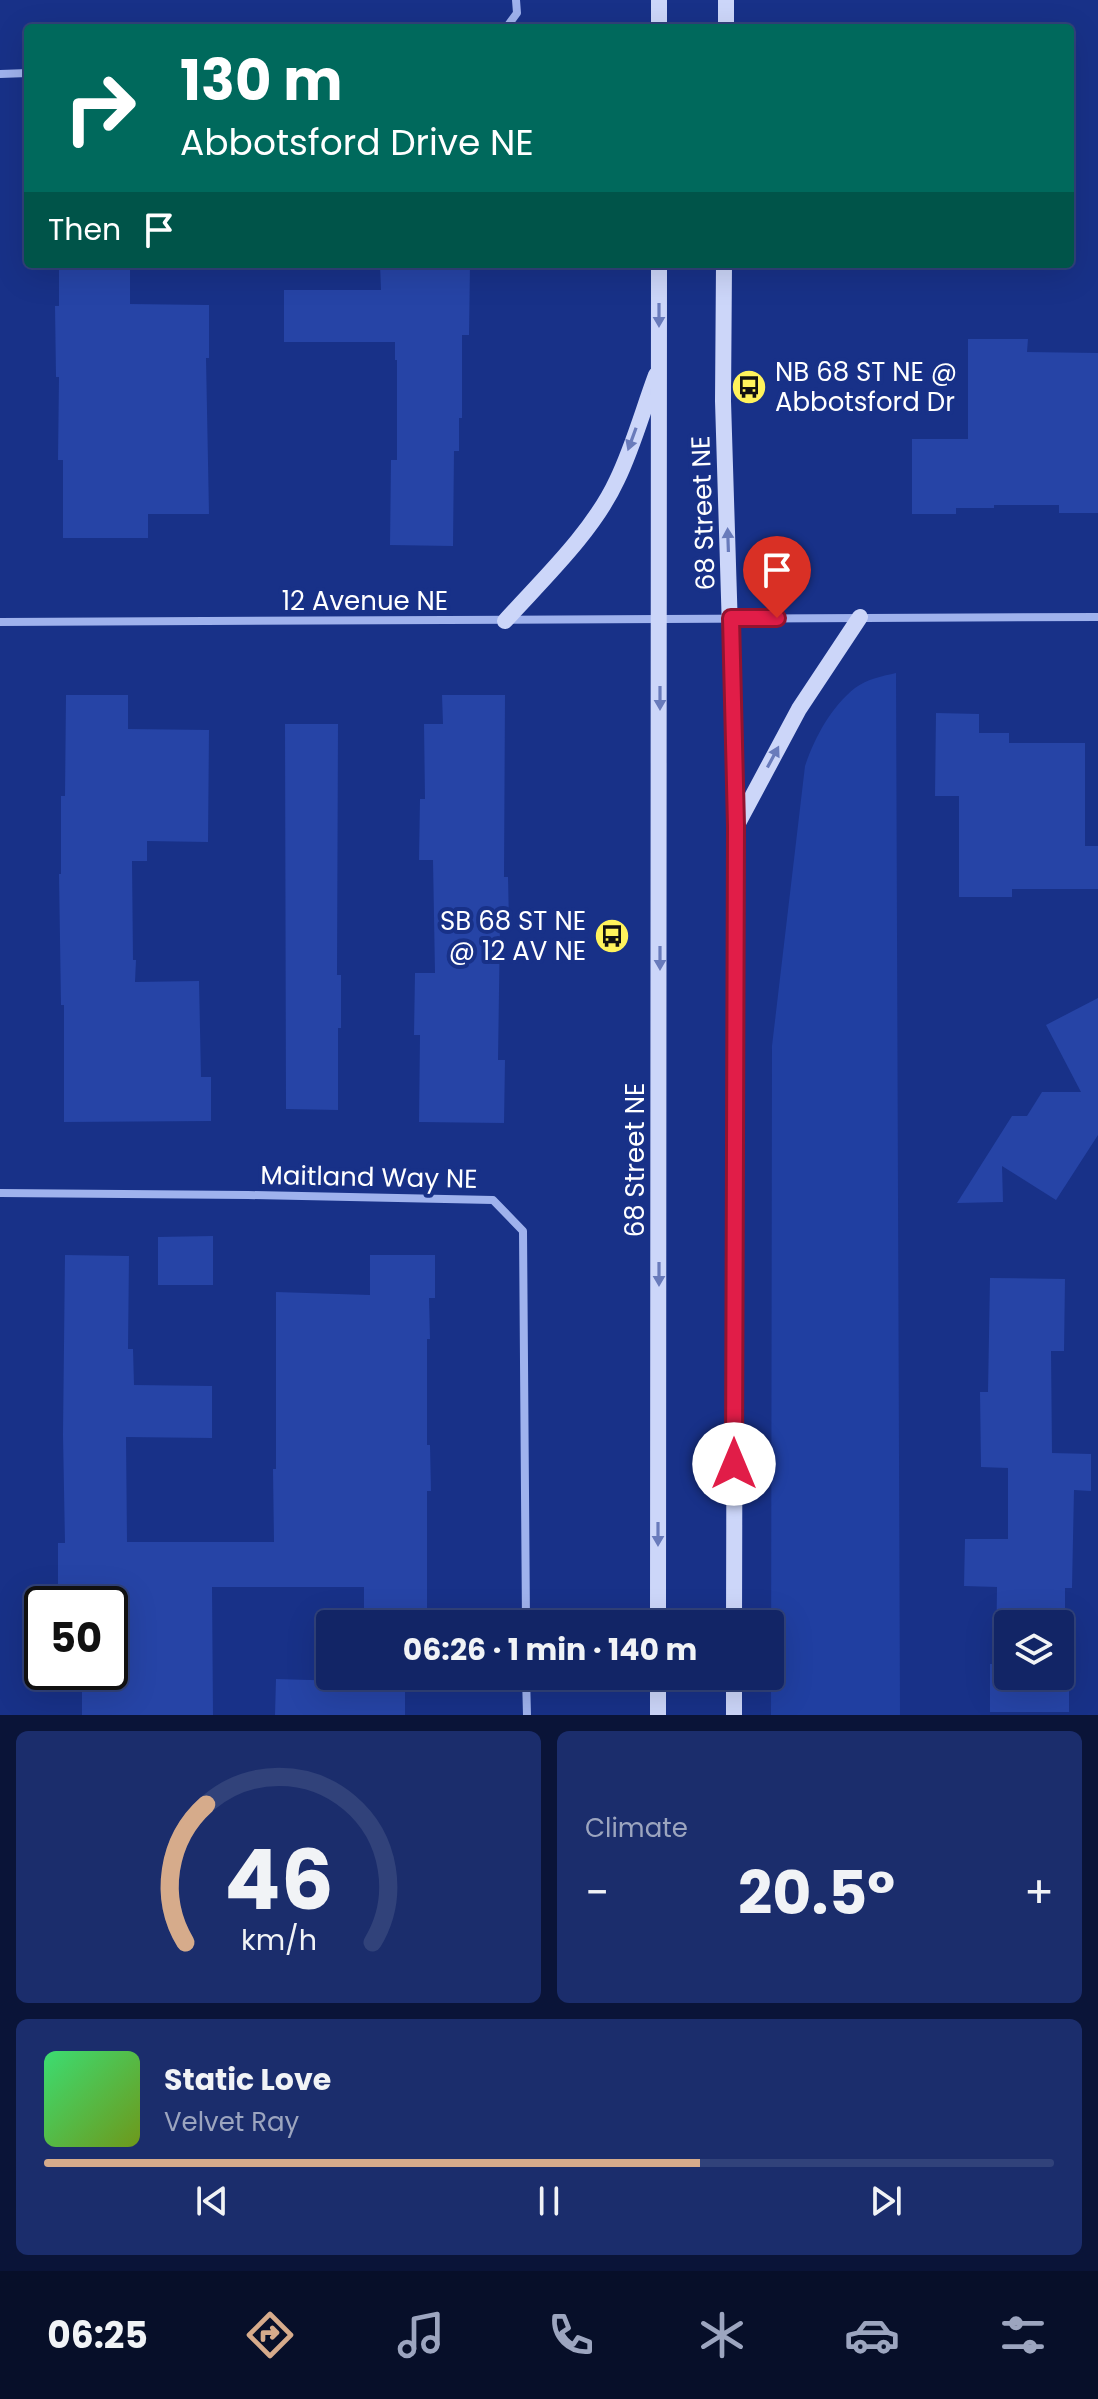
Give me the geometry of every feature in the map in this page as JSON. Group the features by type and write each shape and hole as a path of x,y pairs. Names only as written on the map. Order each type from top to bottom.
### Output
{"main road":[{"path":"659,0 659,24"},
{"path":"726,0 726,24"},
{"name":"68 Street NE","path":"658,1610 659,268"},
{"name":"68 Street NE","path":"724,268 723,401 736,826 734,1610"},
{"path":"505,621 597,514 617,481 659,366"},
{"path":"736,826 805,699 860,617"},
{"path":"658,1690 658,1715"},
{"path":"734,1690 734,1715"}],"street":[{"path":"509,24 517,13 516,0"},
{"path":"0,74 24,73"},
{"name":"12 Avenue NE","path":"0,622 1098,617"},
{"name":"Maitland Way NE","path":"0,1193 493,1200 523,1231 526,1610"},
{"path":"526,1690 527,1715"}],"shaded area":[{"path":"896,673 900,1715 771,1715 771,1690 784,1690 784,1610 771,1610 772,1046 805,766 825,723 838,704 855,688 875,678"}],"building":[{"path":"59,268 130,268 130,304 209,305 209,358 206,358 209,514 148,514 148,538 63,538 63,460 58,460 59,377 56,377 55,306 59,306"},
{"path":"380,268 470,268 469,335 462,335 462,418 459,418 459,451 454,451 453,546 390,545 391,460 397,460 395,342 284,342 284,290 381,290"},
{"path":"968,339 1028,339 1027,352 1098,353 1098,513 1059,513 1059,505 994,505 994,508 956,508 956,514 912,514 912,439 968,439"},
{"path":"66,695 128,695 128,729 209,730 208,842 147,841 147,861 132,861 135,982 199,981 201,1077 211,1077 211,1121 64,1122 59,874 61,796 65,796"},
{"path":"442,695 505,695 504,877 508,877 509,923 500,923 498,1060 505,1060 504,1123 419,1122 420,1035 414,1035 415,973 435,973 433,860 419,860 420,799 425,799 424,724 443,724"},
{"path":"936,713 979,714 979,733 1009,733 1009,743 1085,743 1085,846 1098,846 1098,889 1012,889 1012,897 959,897 959,796 935,796"},
{"path":"285,724 338,724 337,975 341,975 341,1028 338,1028 338,1110 286,1109"},
{"path":"1098,998 1098,1135 1056,1200 1002,1166 1003,1202 957,1203 1012,1116 1027,1116 1042,1092 1081,1092 1046,1025"},
{"path":"213,1236 213,1285 158,1285 158,1237"},
{"path":"65,1255 129,1256 128,1349 133,1349 134,1385 212,1386 212,1438 126,1437 127,1542 274,1542 276,1292 370,1295 370,1255 435,1255 435,1298 429,1298 430,1339 427,1339 427,1445 430,1445 431,1491 427,1491 427,1610 364,1610 364,1587 212,1587 213,1715 82,1715 82,1690 128,1690 128,1586 58,1586 58,1543 65,1543"},
{"path":"990,1278 1065,1279 1064,1351 1051,1351 1052,1453 1091,1454 1091,1491 1074,1490 1072,1588 1065,1588 1065,1610 997,1610 997,1587 964,1586 965,1539 1008,1539 1008,1468 981,1467 980,1392 988,1392"},
{"path":"990,1664 994,1664 994,1690 1069,1690 1069,1712 990,1712"},
{"path":"276,1679 316,1680 316,1690 405,1690 405,1715 275,1715"}],"place":[{"name":"NB 68 ST NE @ Abbotsford Dr","path":"749,387"},
{"name":"SB 68 ST NE @ 12 AV NE","path":"612,936"}],"route":[{"path":"734,1464 736,826 731,618 777,618"}]}
